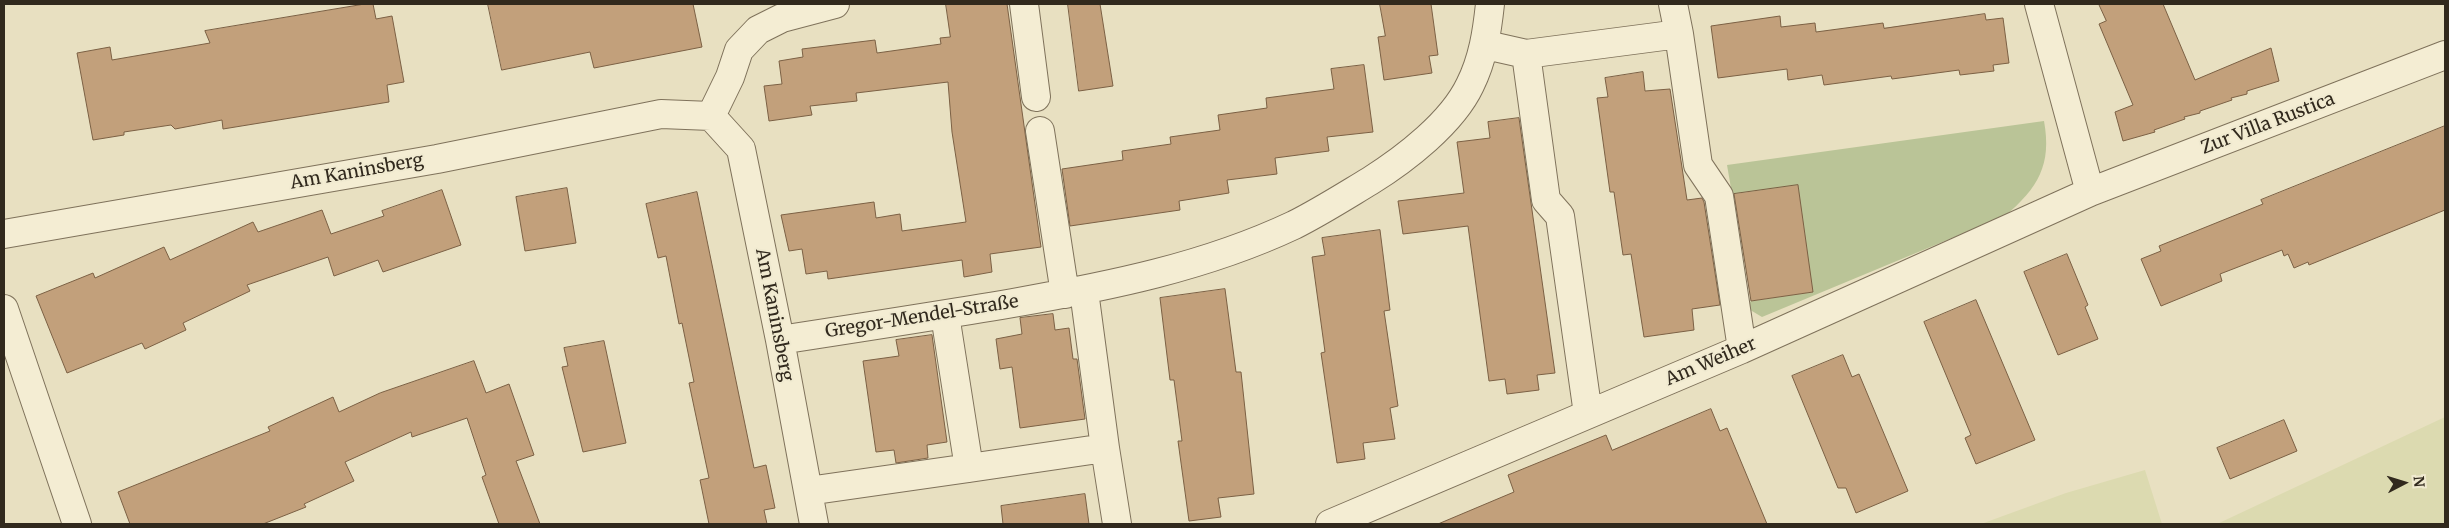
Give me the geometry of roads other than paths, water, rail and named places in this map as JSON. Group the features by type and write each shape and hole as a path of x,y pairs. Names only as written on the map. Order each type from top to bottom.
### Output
{"street":[{"path":"711,116 730,77 739,50 758,30 782,18 835,4"},
{"path":"1024,4 1036,97"},
{"name":"Gregor-Mendel-Straße","path":"780,340 945,315 1074,292 1164,272 1237,248 1294,225 1337,201 1418,148 1447,119 1470,87 1486,44 1490,4"},
{"path":"1673,4 1698,165 1719,196 1742,349"},
{"path":"2039,4 2090,192"},
{"path":"1486,44 1526,54 1679,34"},
{"path":"1526,54 1546,200 1560,216 1588,414"},
{"name":"Zur Villa Rustica","path":"2090,192 2445,55"},
{"name":"Am Kaninsberg","path":"4,234 437,159 661,114 711,116 740,149 780,340 814,524"},
{"path":"1040,131 1105,448 1117,524"},
{"name":"Am Weiher","path":"1330,524 1742,349 2090,192"},
{"path":"4,309 77,524"},
{"path":"945,315 969,468"},
{"path":"808,491 1105,448"}]}
